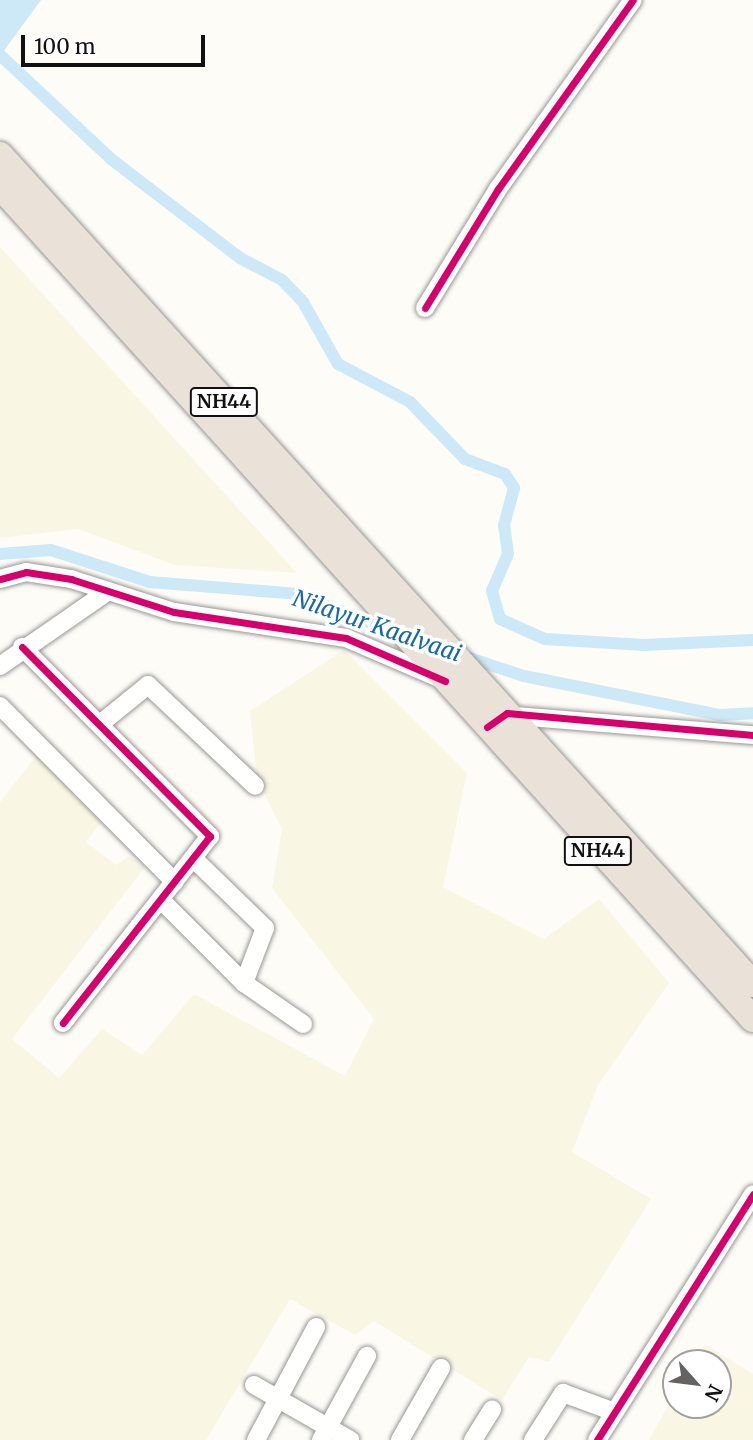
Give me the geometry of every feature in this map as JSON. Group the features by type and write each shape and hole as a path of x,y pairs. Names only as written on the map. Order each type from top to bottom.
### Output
{"highway":[{"name":"NH44","path":"0,155 482,683 497,720 753,1019"},
{"name":"NH44","path":"0,186 445,681 497,720 753,984"}],"street":[{"path":"425,309 498,189 633,0"},
{"path":"0,579 26,572 71,579 104,594 174,612 346,638 445,681"},
{"path":"0,666 22,647 104,594"},
{"path":"22,647 207,830 209,841 175,882 163,902 63,1023"},
{"path":"100,724 148,685 256,786"},
{"path":"0,706 175,882"},
{"path":"497,720 753,735"},
{"path":"194,859 265,928 244,983"},
{"path":"163,902 244,983 303,1024"},
{"path":"597,1440 612,1411 753,1194"},
{"path":"256,1440 316,1327"},
{"path":"325,1434 367,1356"},
{"path":"400,1440 442,1368"},
{"path":"254,1385 278,1399 325,1434 350,1440"},
{"path":"533,1440 563,1393 612,1411"},
{"path":"472,1440 492,1409"}],"shaded area":[{"path":"0,247 297,573 175,565 78,529 0,538"},
{"path":"344,650 467,773 443,887 544,939 599,899 669,983 598,1085 572,1152 651,1199 549,1362 529,1357 502,1400 374,1321 355,1335 290,1299 206,1440 0,1440 0,802 41,750 106,816 86,842 116,865 129,856 145,867 12,1039 59,1078 102,1029 142,1055 194,994 345,1076 374,1019 272,888 282,829 257,779 250,711"},
{"path":"732,1361 753,1374 753,1440 649,1440 662,1417 662,1419 732,1419"}],"water":[{"path":"0,0 41,0 0,56"}],"waterway":[{"path":"0,55 111,159 240,258 282,280 303,302 338,364 410,402 465,459 505,474 514,488 504,525 508,554 492,591 500,619 545,639 645,645 753,640"},
{"name":"Nilayur Kaalvaai","path":"0,554 51,550 150,582 298,594 396,633"},
{"name":"Nilayur Kaalvaai","path":"463,656 524,676 720,715 753,713"}],"cycle path":[{"path":"425,308 498,189 633,0"},
{"path":"0,579 26,572 71,579 174,612 346,638 445,681"},
{"path":"22,647 210,836 63,1023"},
{"path":"487,727 507,713 753,735"},
{"path":"597,1440 753,1194"}]}
